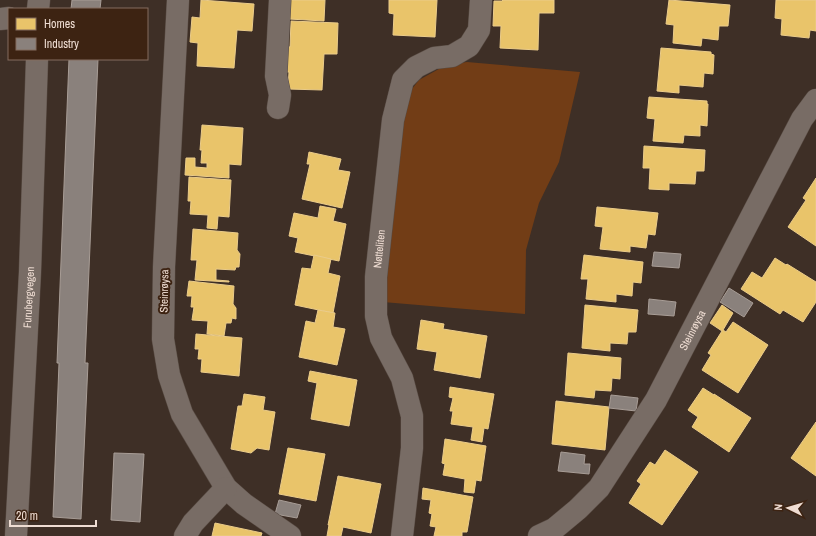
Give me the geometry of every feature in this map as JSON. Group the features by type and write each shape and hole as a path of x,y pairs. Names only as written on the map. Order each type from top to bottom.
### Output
{"street":[{"name":"Steinrøysa","path":"178,0 164,267 164,339 169,375 182,414 226,488 244,504 290,536"},
{"path":"278,108 280,94 276,76 280,0"},
{"name":"Nøtteliten","path":"402,536 412,448 412,416 402,378 381,338 376,316 376,277 393,120 403,80 416,67 434,58 452,56 469,46 479,30 481,0"},
{"name":"Furubergvegen","path":"16,536 30,272 37,60"},
{"name":"Steinrøysa","path":"539,536 554,529 578,509 599,488 652,406 802,119 816,100"},
{"path":"185,536 193,523 226,488"}],"shaded area":[{"path":"467,62 580,72 559,162 539,203 526,250 525,314 383,302 403,116 408,94 419,80 446,65"}],"building: Homes":[{"path":"201,0 254,4 252,31 237,30 234,68 197,66 198,43 190,42 192,17 200,18"},
{"path":"283,0 325,0 324,21 289,19"},
{"path":"389,0 437,0 435,37 393,35 394,14 389,13"},
{"path":"554,0 554,13 539,13 538,50 500,48 501,26 493,26 494,1"},
{"path":"669,0 730,5 728,26 719,26 718,40 702,38 701,46 673,43 674,25 666,24"},
{"path":"776,0 816,0 816,31 810,30 809,38 781,35 782,19 775,18"},
{"path":"291,21 338,23 337,54 324,54 322,90 288,89 289,72 280,72 281,46 290,47"},
{"path":"661,48 711,52 711,54 714,55 713,74 704,73 703,87 679,85 679,93 657,91"},
{"path":"649,97 707,101 707,126 700,125 700,136 684,135 683,143 653,141 655,119 647,118"},
{"path":"202,125 243,128 241,165 229,164 229,178 185,175 186,158 195,158 195,167 207,168 207,163 201,163 202,150 200,150"},
{"path":"644,146 705,150 704,171 696,171 695,184 669,183 669,190 649,189 650,168 643,168"},
{"path":"309,152 341,159 338,170 350,172 342,208 302,199 310,164 307,164"},
{"path":"189,177 231,180 229,217 218,216 217,229 207,228 208,215 190,214 191,201 188,201"},
{"path":"816,178 816,246 788,227 806,200 803,198"},
{"path":"320,206 336,209 333,221 346,224 339,261 295,252 298,238 289,236 294,213 318,218"},
{"path":"597,207 658,213 655,235 648,234 646,248 630,246 630,252 600,249 603,227 595,226"},
{"path":"193,229 238,233 237,250 240,254 239,267 236,267 235,270 216,269 216,280 229,282 195,280 197,260 191,260"},
{"path":"314,255 331,259 328,273 340,276 333,313 295,305 302,268 311,269"},
{"path":"584,255 643,262 641,283 633,282 632,296 616,294 616,302 586,299 588,279 581,279"},
{"path":"775,258 816,282 816,302 803,322 783,310 780,314 741,289 752,272 762,278"},
{"path":"189,281 234,286 233,304 236,308 236,319 232,318 231,323 226,323 224,336 207,334 208,321 192,320 194,307 191,307 192,296 187,296"},
{"path":"585,305 638,310 636,332 628,332 627,344 610,343 610,351 582,348"},
{"path":"722,305 733,313 723,330 726,332 733,322 768,345 738,393 702,370 711,355 708,353 722,331 710,323"},
{"path":"318,310 335,313 333,327 345,329 337,365 299,357 306,321 315,323"},
{"path":"421,320 444,324 443,329 487,336 480,378 434,370 437,352 417,349"},
{"path":"196,334 242,338 239,376 201,372 202,359 198,359 199,349 195,349"},
{"path":"568,353 621,358 620,379 612,378 611,391 595,390 594,398 565,395"},
{"path":"310,371 357,380 349,426 311,419 317,383 308,381"},
{"path":"450,387 494,394 488,429 484,428 482,442 471,440 473,427 451,424 453,411 450,411 453,398 449,397"},
{"path":"703,388 751,418 729,452 692,427 698,417 688,410"},
{"path":"244,394 265,397 263,410 275,412 269,450 257,448 251,453 231,449 238,406 242,406"},
{"path":"556,401 609,407 605,450 552,444"},
{"path":"816,422 816,476 791,458"},
{"path":"445,439 486,446 481,481 476,480 474,493 464,492 465,479 443,475 445,464 442,463"},
{"path":"288,448 325,454 316,501 279,494"},
{"path":"665,450 698,472 662,525 629,503 641,484 637,481 650,462 655,465"},
{"path":"338,476 381,484 371,533 343,527 341,536 327,536"},
{"path":"423,488 473,497 467,532 462,532 462,536 434,536 436,527 430,526 432,514 429,513 431,500 422,499"},
{"path":"215,523 262,533 261,536 212,536"}],"building: Industry":[{"path":"72,0 101,0 100,8 71,8"},
{"path":"69,60 98,60 85,363 88,363 81,519 53,517 59,363 57,363"},
{"path":"654,252 681,254 679,268 652,266"},
{"path":"729,288 753,303 744,317 720,302"},
{"path":"649,299 676,302 674,316 648,314"},
{"path":"611,395 638,398 636,411 609,408"},
{"path":"561,452 585,455 584,464 590,464 589,474 558,471"},
{"path":"114,453 144,454 140,522 111,520"},
{"path":"279,500 301,505 297,518 275,514"}]}
